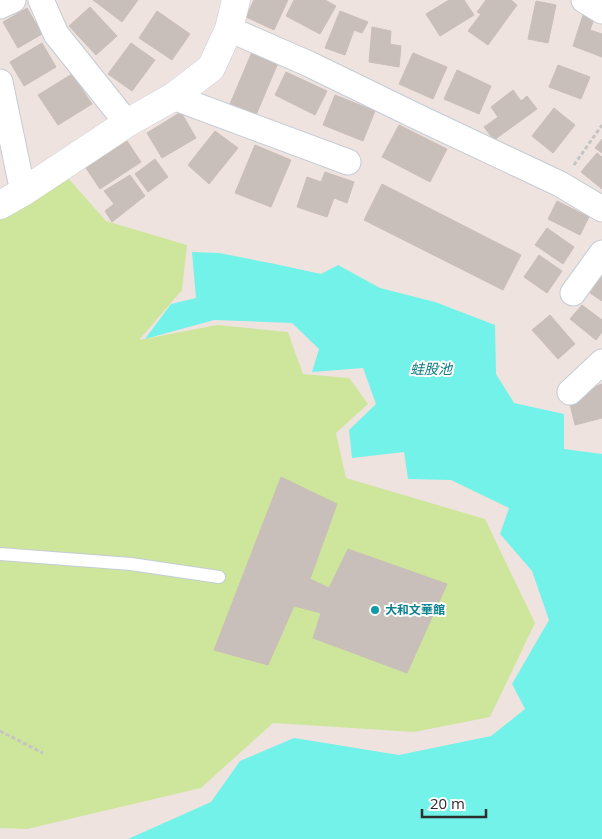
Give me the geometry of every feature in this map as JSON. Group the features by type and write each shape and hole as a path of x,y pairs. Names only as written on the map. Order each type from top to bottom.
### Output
{"street":[{"path":"0,6 13,0"},
{"path":"41,0 56,34 127,123"},
{"path":"0,205 23,192 127,123 173,97 211,68 229,28 236,0"},
{"path":"584,0 602,11"},
{"path":"229,28 309,64 560,184 602,209"},
{"path":"0,82 23,192"},
{"path":"173,97 348,162"},
{"path":"574,293 602,253"},
{"path":"570,392 602,362"}],"lane":[{"path":"0,554 131,564 219,577"}],"path":[{"path":"560,184 602,126"},
{"path":"0,731 43,753"}],"green space":[{"path":"68,178 106,221 187,245 182,290 139,340 217,325 288,332 303,374 349,378 368,404 336,433 346,478 485,519 535,623 490,717 414,732 273,723 201,788 27,829 0,828 0,220"}],"water":[{"name":"蛙股池","path":"192,252 219,253 321,274 338,265 380,288 435,302 495,325 496,374 514,403 564,414 564,449 602,454 602,839 128,839 211,802 240,761 294,738 399,755 491,736 525,709 512,684 549,620 532,571 500,534 509,508 451,480 408,479 404,452 352,458 349,430 376,404 363,368 312,372 319,349 292,323 214,320 145,339 171,304 196,298"}],"building":[{"path":"93,0 138,0 122,22"},
{"path":"254,0 288,0 274,30 246,17"},
{"path":"294,0 325,0 336,6 320,34 286,16"},
{"path":"449,0 464,0 474,15 440,36 426,14"},
{"path":"486,0 511,0 517,5 488,45 468,31 481,14 477,12"},
{"path":"536,1 556,5 548,43 528,39"},
{"path":"90,7 117,36 96,55 69,26"},
{"path":"27,8 42,34 18,48 3,22"},
{"path":"157,11 190,34 172,60 139,38"},
{"path":"340,11 368,22 362,33 354,30 345,55 325,48"},
{"path":"584,12 595,16 590,30 602,34 602,57 573,46"},
{"path":"372,27 391,31 390,44 401,46 399,67 369,62"},
{"path":"42,43 56,67 24,86 10,62"},
{"path":"131,43 155,60 132,91 108,74"},
{"path":"252,52 278,63 256,115 230,104"},
{"path":"413,53 447,67 433,99 399,84"},
{"path":"558,65 590,77 581,99 549,87"},
{"path":"457,70 491,86 479,114 444,99"},
{"path":"286,72 327,91 315,115 275,95"},
{"path":"72,74 92,104 58,125 38,95"},
{"path":"513,90 521,101 527,96 537,109 494,140 484,127 498,117 491,107"},
{"path":"335,95 375,111 363,141 323,125"},
{"path":"554,108 575,125 553,153 532,136"},
{"path":"181,112 196,138 162,158 147,133"},
{"path":"399,125 447,149 430,182 382,157"},
{"path":"215,131 238,148 209,184 188,165"},
{"path":"602,139 602,153 595,148"},
{"path":"127,141 141,162 100,189 86,168"},
{"path":"255,145 291,160 271,207 235,193"},
{"path":"597,153 602,157 602,189 581,172"},
{"path":"155,159 168,177 148,192 135,174"},
{"path":"325,172 354,182 347,203 334,198 327,217 297,207 307,177 321,182"},
{"path":"130,175 145,196 112,222 105,211 114,204 104,191"},
{"path":"382,184 521,255 503,290 364,220"},
{"path":"557,201 589,217 580,235 548,219"},
{"path":"547,228 574,247 563,264 535,245"},
{"path":"539,255 562,271 547,293 524,277"},
{"path":"602,277 602,301 590,293"},
{"path":"582,305 602,320 602,332 596,340 570,319"},
{"path":"550,315 575,344 558,359 532,330"},
{"path":"602,384 602,418 575,425 568,396"},
{"path":"281,477 337,504 310,579 329,588 348,549 447,584 407,673 313,638 321,613 294,606 268,665 214,650"}],"place":[{"name":"大和文華館","path":"375,610"}]}
